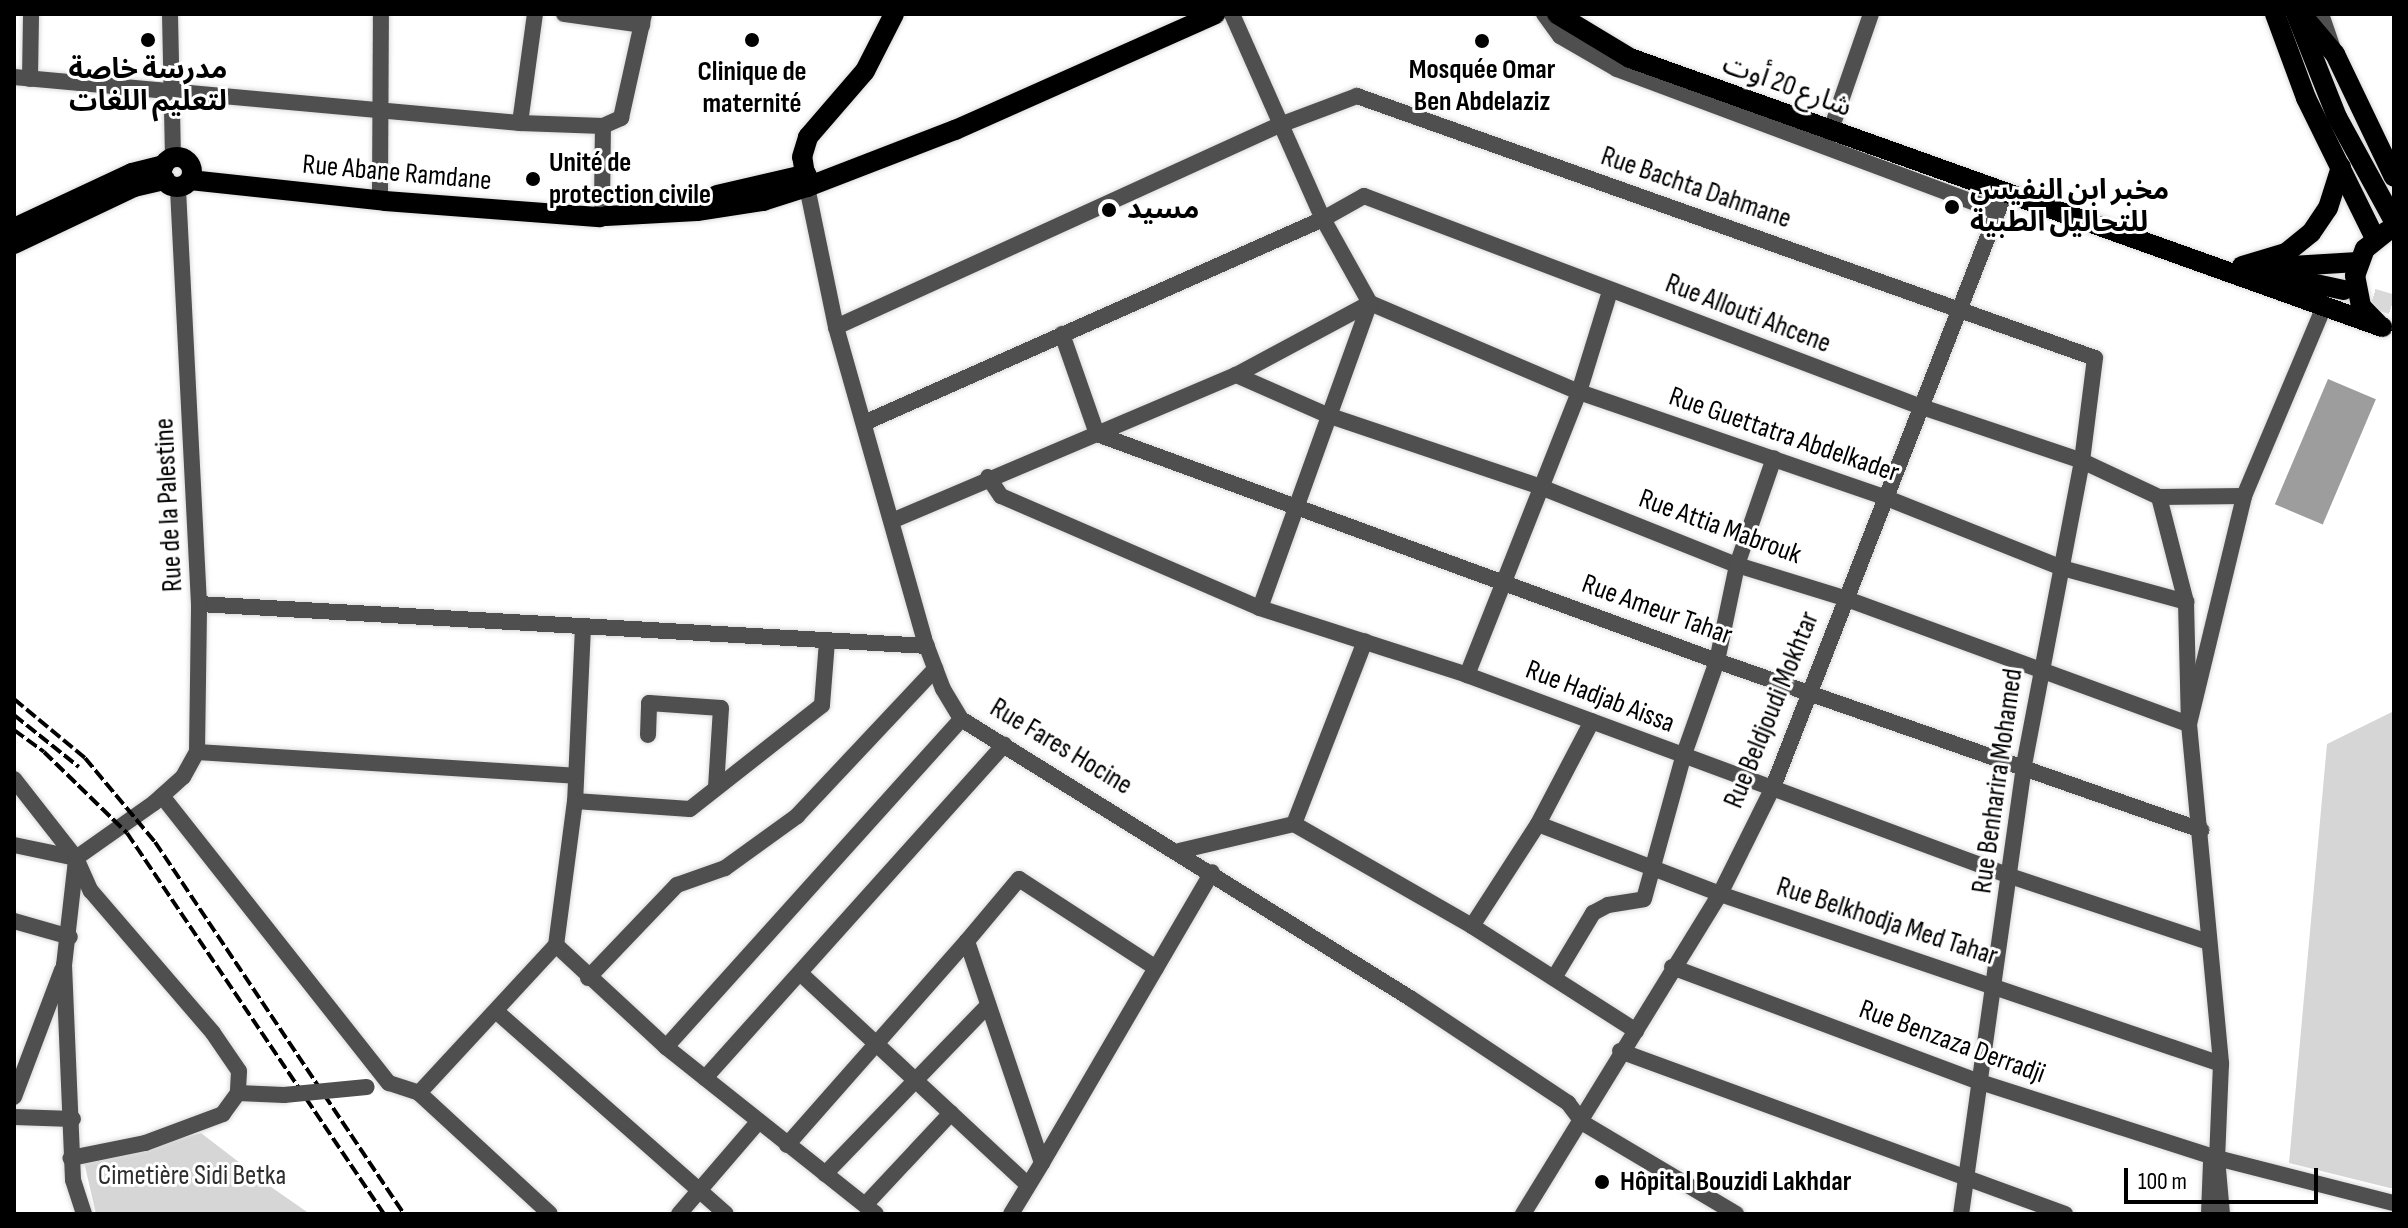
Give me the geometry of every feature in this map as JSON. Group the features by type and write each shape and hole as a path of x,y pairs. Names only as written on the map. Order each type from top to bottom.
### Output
{"main road":[{"name":"Rue Fares Hocine","path":"807,181 802,157 808,137 865,71 894,14"},
{"path":"807,181 1182,14"},
{"path":"807,181 955,130 1215,14"},
{"name":"شارع 20 أوت","path":"1557,14 1630,58 1830,132 2001,202 2165,250 2344,290"},
{"name":"شارع 20 أوت","path":"1580,14 1659,55 1830,132"},
{"path":"2275,14 2306,98 2341,167 2385,233 2358,262 2355,276 2361,306 2388,330"},
{"path":"2299,14 2335,54 2394,177"},
{"path":"2299,14 2342,129 2394,221"},
{"path":"2252,266 2286,253 2311,233 2328,208 2341,167"},
{"path":"14,228 132,173 177,173"},
{"path":"14,244 134,187 177,173"},
{"name":"Rue Abane Ramdane","path":"177,173 385,201 603,210 679,202 807,181"},
{"name":"Rue Abane Ramdane","path":"177,173 603,210"},
{"name":"شارع 20 أوت","path":"2165,250 2388,330"},
{"path":"2231,266 2358,262"}],"street":[{"path":"31,14 22,78 383,108 520,123 603,126 621,118 643,20 564,14"},
{"name":"Rue de la Palestine","path":"170,14 170,92 177,173 199,604 197,752"},
{"path":"380,191 383,108 381,14"},
{"path":"520,123 535,14"},
{"path":"1232,14 1323,219 1370,303"},
{"path":"1544,14 1560,36 1617,69 1830,132 1871,14"},
{"path":"2321,14 2335,54"},
{"name":"Rue Bachta Dahmane","path":"836,327 1280,125 1357,96 2095,358"},
{"path":"603,126 603,210"},
{"name":"Rue Fares Hocine","path":"807,181 836,327 894,520 927,646 935,669 961,719 1179,851 1568,1103 1583,1123"},
{"name":"Rue Allouti Ahcene","path":"1323,219 1364,196 1919,406 2082,461 2159,497"},
{"name":"Rue Beldjoudi Mokhtar","path":"1523,1214 1583,1123 1620,1051 1636,1031 1672,967 1720,894 1773,787 1844,598 2001,202"},
{"path":"864,423 1323,219"},
{"path":"1467,675 1538,486 1579,392 1610,291"},
{"path":"894,520 988,477 1236,375 1370,303"},
{"path":"1260,608 1327,415 1370,303"},
{"name":"Rue Guettatra Abdelkader","path":"1370,303 1579,392 1884,497 2062,568 2186,602"},
{"path":"2189,724 2244,496 2323,309"},
{"path":"1062,334 1097,434"},
{"name":"Rue Benharira Mohamed","path":"1961,1214 1977,1081 1994,985 2039,670 2082,461 2095,358"},
{"name":"Rue Attia Mabrouk","path":"1236,375 1327,415 1538,486 1737,565 1844,598 2189,724"},
{"name":"Rue Ameur Tahar","path":"1097,434 1717,661 1811,690 2201,830"},
{"path":"1554,978 1593,913 1608,905 1644,899 1650,866 1683,757 1717,661 1737,565 1774,458"},
{"name":"Rue Hadjab Aissa","path":"988,477 1001,496 1260,608 1467,675 2010,876 2208,942"},
{"path":"2222,1214 2217,1158 2221,1064 2189,724 2186,602 2159,497 2244,496"},
{"path":"199,604 927,646"},
{"path":"419,1093 556,945 575,801 583,627"},
{"path":"575,801 690,809 822,705 827,641"},
{"path":"1294,824 1365,641"},
{"path":"588,978 677,885 725,868 797,816 935,669"},
{"path":"648,735 649,703 721,708 716,788"},
{"path":"666,1047 961,719"},
{"path":"1472,926 1538,824 1592,721"},
{"path":"705,1078 1004,745"},
{"path":"14,845 76,858 158,800 183,777 197,752 575,776"},
{"path":"14,779 76,858 91,891 222,1046 239,1071 238,1093 223,1114 145,1143 71,1158"},
{"path":"158,800 389,1083"},
{"path":"1179,851 1294,824 1472,926 1636,1031"},
{"name":"Rue Belkhodja Med Tahar","path":"1538,824 1720,894 2221,1064"},
{"path":"14,1097 64,965 70,937 76,858"},
{"path":"1011,1214 1212,872"},
{"path":"787,1145 1019,879 1156,968"},
{"path":"14,921 70,937"},
{"path":"967,941 1042,1163"},
{"path":"556,945 588,978 666,1047 870,1210 951,1113"},
{"path":"64,965 73,1119 71,1158 84,1214"},
{"name":"Rue Benzaza Derradji","path":"1672,967 1977,1081 2217,1158 2394,1203"},
{"path":"800,973 1027,1184"},
{"path":"825,1174 988,1005"},
{"path":"497,1012 726,1214"},
{"path":"1620,1051 1964,1181 2065,1214"},
{"path":"238,1093 284,1095 389,1083 419,1093 550,1214"},
{"path":"14,1117 73,1119"},
{"path":"679,1214 758,1122"},
{"path":"1583,1123 1736,1214"},
{"path":"2209,1214 2211,1163 2217,1158"}],"green space":[{"path":"2394,711 2394,1189 2289,1163 2327,744"},
{"name":"Cimetière Sidi Betka","path":"201,1133 310,1214 96,1214 84,1162"}],"shaded area":[{"path":"2328,379 2376,399 2323,525 2275,504"}],"tunnel":[{"path":"2344,290 2394,305"}],"railway":[{"path":"14,699 85,758 155,842 404,1214"},
{"path":"14,715 79,767"},
{"path":"14,730 44,752 127,833 384,1214"}],"place":[{"name":"مدرسة خاصة لتعليم اللغات","path":"148,40"},
{"name":"Clinique de maternité","path":"752,40"},
{"name":"Mosquée Omar Ben Abdelaziz","path":"1482,41"},
{"name":"Unité de protection civile","path":"533,179"},
{"name":"مخبر ابن النفيس للتحاليل الطبية","path":"1952,207"},
{"name":"مسيد","path":"1109,210"},
{"name":"Hôpital Bouzidi Lakhdar","path":"1602,1182"}]}
